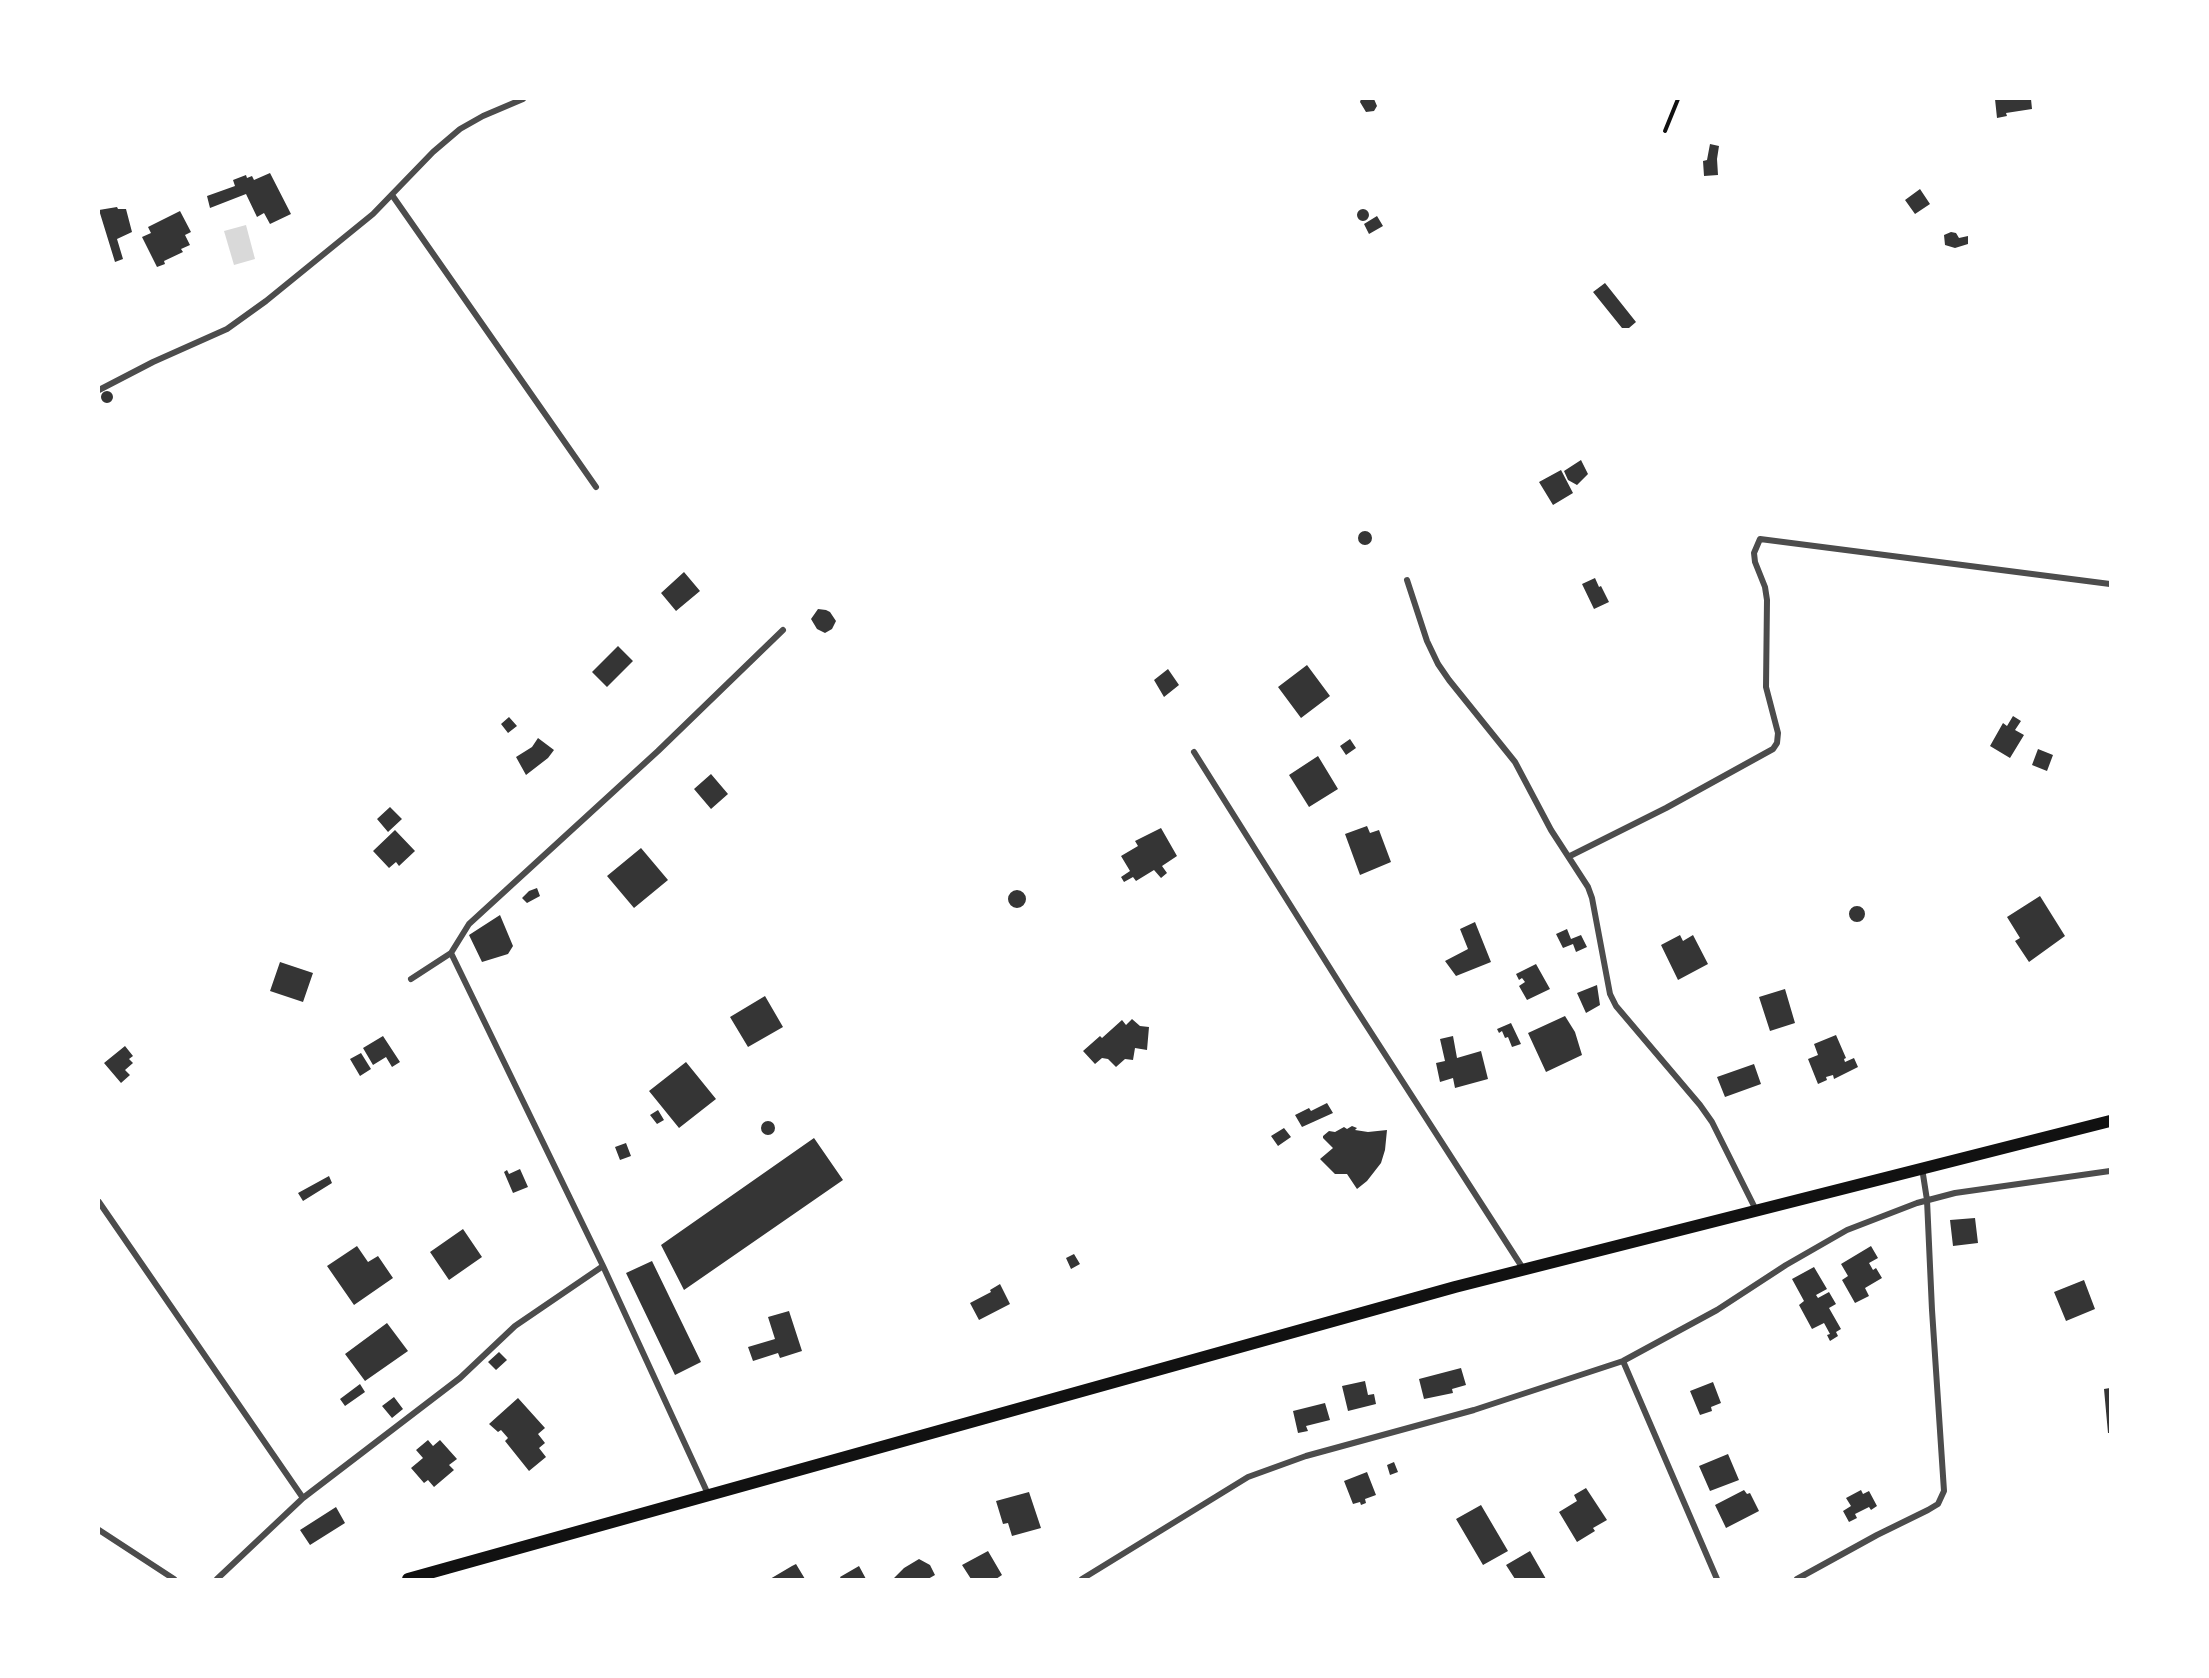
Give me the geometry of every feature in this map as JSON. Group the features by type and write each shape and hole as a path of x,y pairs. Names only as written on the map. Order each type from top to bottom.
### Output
{"main road":[{"path":"408,1579 1455,1287 2110,1121"}],"street":[{"path":"99,390 226,330 275,294 373,214 433,152 460,129 483,116 523,99"},
{"path":"392,195 596,487"},
{"path":"1570,856 1666,808 1773,749 1777,743 1778,733 1766,687 1767,600 1754,553 1760,538 2110,584"},
{"path":"1407,580 1427,641 1438,664 1449,681 1515,762 1551,830 1570,856 1592,898 1610,994 1616,1006 1712,1122 1756,1210"},
{"path":"411,980 451,953 469,924 658,751 783,630"},
{"path":"1194,752 1350,1000 1525,1270"},
{"path":"451,953 603,1266 708,1494"},
{"path":"1797,1579 1928,1510 1938,1504 1944,1491 1927,1200 1922,1167"},
{"path":"1082,1579 1248,1477 1306,1456 1474,1410 1623,1361 1716,1310 1786,1265 1848,1230 1927,1200 1955,1192 2110,1171"},
{"path":"99,1202 303,1498"},
{"path":"217,1579 303,1498 460,1378 515,1326 603,1266"},
{"path":"1623,1361 1717,1579"},
{"path":"99,1530 174,1579"}],"path":[{"path":"1665,131 1678,99"}],"shaded area":[{"path":"246,225 255,259 234,265 224,231"}],"building":[{"path":"1361,99 1374,99 1377,106 1374,111 1366,112 1360,102"},
{"path":"1995,99 2031,99 2032,109 2006,113 2007,116 1997,118"},
{"path":"1710,144 1719,146 1718,175 1704,176 1703,161 1707,160"},
{"path":"270,173 291,214 270,224 264,213 257,217 246,194 210,208 207,196 235,186 233,180 246,175 247,178 252,176 254,180"},
{"path":"1920,189 1930,204 1915,214 1905,200"},
{"path":"117,207 126,209 132,232 117,239 123,259 115,262 99,210"},
{"path":"1365,209 1369,215 1365,221 1361,221 1357,213"},
{"path":"180,211 191,232 185,235 190,245 181,249 183,252 164,261 165,264 157,267 142,237 151,233 148,227"},
{"path":"1377,216 1383,226 1369,234 1364,224"},
{"path":"1951,232 1956,233 1959,238 1968,236 1968,244 1955,248 1945,245 1944,235"},
{"path":"1605,283 1636,322 1629,328 1622,328 1593,292"},
{"path":"109,391 112,392 112,402 105,403 102,402 101,395 102,392"},
{"path":"1581,460 1588,474 1577,485 1568,480 1564,471"},
{"path":"1561,470 1573,493 1553,505 1539,482"},
{"path":"1365,531 1370,533 1372,538 1370,543 1365,545 1360,543 1358,538 1360,533"},
{"path":"684,572 700,591 676,611 661,593"},
{"path":"1595,578 1609,602 1594,609 1582,584"},
{"path":"818,609 830,612 836,621 832,629 825,633 817,629 811,619"},
{"path":"618,646 633,661 607,687 592,672"},
{"path":"1307,665 1330,696 1301,718 1278,687"},
{"path":"1168,669 1179,685 1164,697 1154,680"},
{"path":"2013,716 2021,721 2015,730 2024,735 2010,758 1990,746 2003,723 2007,726"},
{"path":"509,717 517,726 508,733 501,724"},
{"path":"538,738 554,750 548,758 526,775 516,757 532,747"},
{"path":"1350,739 1356,748 1346,755 1340,746"},
{"path":"2038,749 2053,755 2047,771 2032,765"},
{"path":"1318,756 1338,789 1309,807 1289,775"},
{"path":"711,774 728,794 711,809 694,789"},
{"path":"390,807 402,819 388,832 377,819"},
{"path":"1367,826 1370,833 1379,830 1391,862 1360,875 1345,834"},
{"path":"1161,828 1177,856 1162,866 1167,873 1161,878 1154,870 1136,881 1133,877 1124,882 1121,877 1130,871 1121,856 1138,846 1135,841"},
{"path":"395,830 415,851 399,866 396,862 389,868 373,851"},
{"path":"641,848 668,880 634,908 607,876"},
{"path":"537,888 540,896 527,903 522,898 529,891"},
{"path":"1017,890 1023,893 1026,899 1023,905 1017,908 1011,905 1008,899 1011,893"},
{"path":"2040,896 2065,936 2029,962 2015,941 2020,938 2007,917"},
{"path":"1857,906 1865,914 1857,922 1849,914"},
{"path":"500,915 513,946 508,954 482,962 469,935"},
{"path":"1475,922 1491,962 1456,976 1445,961 1468,949 1460,929"},
{"path":"1567,929 1571,939 1581,935 1587,947 1576,952 1573,944 1563,948 1556,934"},
{"path":"1680,935 1683,941 1693,935 1708,964 1678,980 1661,945"},
{"path":"280,962 313,973 303,1002 270,991"},
{"path":"1536,964 1550,989 1527,1000 1519,986 1525,982 1522,978 1519,980 1516,974"},
{"path":"1597,985 1600,1005 1586,1013 1577,993"},
{"path":"1785,989 1795,1023 1770,1031 1759,997"},
{"path":"765,996 783,1027 748,1047 730,1017"},
{"path":"1565,1016 1575,1032 1582,1055 1546,1072 1528,1033"},
{"path":"1132,1019 1140,1026 1149,1027 1147,1050 1135,1048 1133,1060 1125,1059 1116,1067 1108,1059 1102,1058 1095,1064 1083,1051 1122,1020 1126,1025"},
{"path":"1511,1023 1521,1044 1512,1047 1508,1037 1505,1038 1502,1031 1499,1033 1497,1029"},
{"path":"1836,1035 1846,1058 1845,1062 1854,1058 1858,1067 1834,1079 1833,1075 1826,1077 1827,1080 1818,1084 1808,1059 1818,1055 1814,1044"},
{"path":"383,1036 400,1062 392,1067 386,1057 373,1065 363,1048"},
{"path":"1453,1036 1457,1058 1481,1051 1488,1079 1455,1088 1453,1078 1440,1082 1436,1063 1445,1061 1440,1039"},
{"path":"125,1046 133,1056 129,1059 133,1063 125,1070 130,1075 121,1083 104,1063"},
{"path":"361,1053 371,1069 360,1076 350,1059"},
{"path":"686,1062 716,1099 679,1128 649,1091"},
{"path":"1754,1064 1761,1084 1725,1097 1717,1077"},
{"path":"1327,1103 1333,1113 1302,1127 1295,1115 1309,1108 1311,1111"},
{"path":"658,1110 664,1120 657,1124 650,1115"},
{"path":"768,1121 773,1123 775,1128 773,1133 768,1135 763,1133 761,1128 763,1123"},
{"path":"1352,1126 1357,1128 1355,1130 1368,1132 1387,1130 1381,1163 1367,1181 1357,1189 1347,1174 1335,1174 1320,1159 1333,1148 1323,1136 1329,1131 1335,1132"},
{"path":"1284,1128 1291,1137 1278,1146 1271,1136"},
{"path":"814,1138 843,1180 684,1290 661,1245"},
{"path":"626,1143 631,1156 620,1160 615,1147"},
{"path":"520,1169 528,1187 513,1193 504,1172 507,1170 509,1174"},
{"path":"329,1176 332,1183 303,1201 298,1193"},
{"path":"1975,1218 1978,1243 1953,1246 1950,1220"},
{"path":"463,1229 482,1257 449,1280 430,1252"},
{"path":"357,1246 368,1262 378,1256 393,1278 354,1305 327,1266"},
{"path":"1871,1246 1878,1258 1869,1263 1873,1270 1876,1268 1882,1278 1865,1288 1869,1296 1855,1303 1842,1280 1848,1276 1841,1264"},
{"path":"1074,1254 1080,1264 1071,1269 1066,1258"},
{"path":"652,1261 701,1362 675,1375 626,1273"},
{"path":"1814,1267 1827,1289 1816,1295 1818,1298 1829,1292 1836,1304 1829,1308 1841,1329 1836,1332 1838,1336 1830,1341 1827,1335 1830,1334 1824,1323 1812,1329 1799,1305 1804,1301 1792,1279"},
{"path":"2084,1280 2095,1309 2066,1321 2054,1292"},
{"path":"1000,1284 1010,1304 979,1320 970,1303 991,1292 990,1290"},
{"path":"789,1311 802,1351 780,1358 778,1353 753,1361 748,1347 775,1339 768,1317"},
{"path":"387,1323 408,1351 365,1381 345,1354"},
{"path":"499,1352 507,1360 496,1370 488,1362"},
{"path":"1461,1368 1466,1385 1452,1389 1453,1393 1424,1399 1419,1379"},
{"path":"1365,1381 1368,1395 1374,1394 1376,1404 1348,1411 1342,1386"},
{"path":"1713,1382 1721,1403 1711,1407 1712,1411 1700,1415 1690,1391"},
{"path":"360,1384 365,1392 345,1406 340,1399"},
{"path":"2110,1388 2110,1433 2108,1433 2104,1389"},
{"path":"394,1397 403,1409 392,1418 382,1406"},
{"path":"518,1398 545,1428 538,1434 545,1443 539,1448 546,1457 529,1471 505,1441 508,1438 501,1430 498,1432 489,1424"},
{"path":"1325,1403 1330,1420 1306,1426 1308,1431 1298,1433 1293,1411"},
{"path":"428,1440 433,1446 440,1440 457,1459 449,1465 454,1470 434,1487 428,1480 424,1483 411,1468 423,1458 416,1450"},
{"path":"1728,1454 1739,1480 1710,1491 1699,1466"},
{"path":"1394,1462 1398,1472 1390,1475 1387,1465"},
{"path":"1367,1472 1376,1495 1365,1499 1366,1503 1361,1505 1360,1502 1353,1504 1344,1481"},
{"path":"1586,1488 1607,1520 1593,1528 1595,1531 1577,1542 1559,1512 1577,1501 1574,1495"},
{"path":"1744,1490 1747,1494 1750,1493 1759,1511 1726,1528 1715,1505"},
{"path":"1861,1490 1863,1494 1869,1491 1877,1506 1855,1514 1857,1518 1849,1522 1843,1511 1851,1506 1846,1498"},
{"path":"1029,1492 1041,1528 1012,1536 1008,1523 1003,1524 996,1501"},
{"path":"1481,1505 1508,1551 1483,1565 1456,1519"},
{"path":"336,1507 345,1523 310,1545 300,1530"},
{"path":"988,1551 1002,1575 996,1579 971,1579 962,1565"},
{"path":"1530,1551 1546,1579 1515,1579 1506,1565"},
{"path":"919,1559 930,1565 935,1575 928,1579 893,1579 904,1568"},
{"path":"796,1564 805,1579 770,1579 792,1566"},
{"path":"859,1566 866,1579 841,1579 840,1577"}]}
